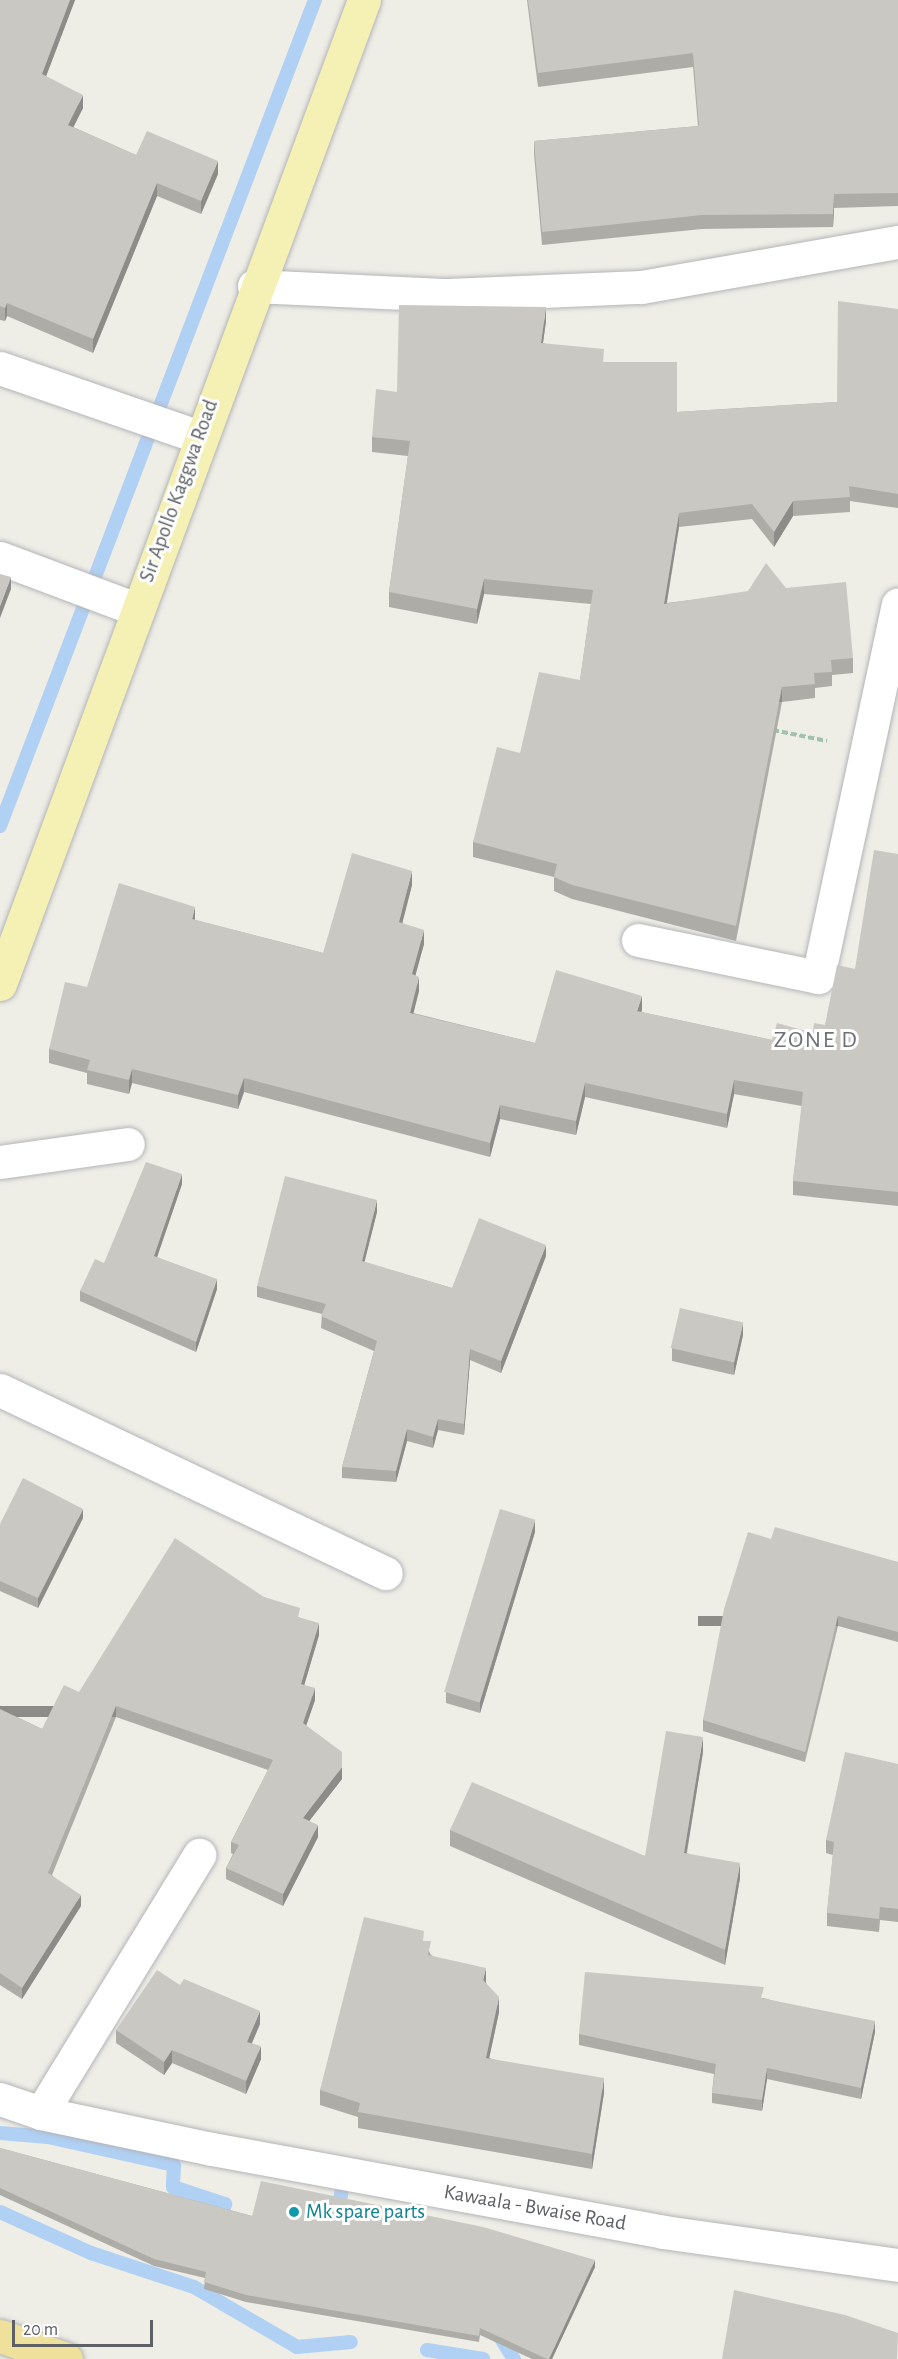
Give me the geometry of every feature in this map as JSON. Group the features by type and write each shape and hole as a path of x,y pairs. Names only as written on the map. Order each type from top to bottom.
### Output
{"highway":[{"path":"0,2336 66,2359"}],"main road":[{"name":"Sir Apollo Kaggwa Road","path":"0,984 254,286 364,0"}],"street":[{"path":"254,286 448,295 642,287 898,242"},
{"path":"0,369 199,437"},
{"path":"0,558 136,609"},
{"path":"638,940 818,977 898,604"},
{"path":"0,1162 128,1144"},
{"path":"0,1390 386,1573"},
{"path":"42,2113 199,1855"},
{"name":"Kawaala - Bwaise Road","path":"0,2099 42,2113 663,2232 898,2265"}],"path":[{"path":"764,729 867,748"}],"building":[{"path":"0,0 70,0 42,74 83,95 68,125 136,155 147,131 218,161 201,201 157,183 93,339 7,303 5,308 0,306"},
{"path":"528,0 898,0 898,193 834,194 833,214 702,215 542,232 534,141 699,126 693,53 538,73"},
{"path":"838,301 898,309 898,494 849,486 850,497 793,501 774,532 752,504 679,513 664,604 748,591 766,563 786,588 846,582 853,658 831,660 832,672 814,673 815,684 782,687 736,926 572,885 554,877 557,864 473,842 497,747 520,753 539,672 580,680 593,590 484,579 477,609 389,592 410,441 372,437 376,389 397,392 399,305 546,307 541,343 604,349 603,362 677,362 677,412 837,402"},
{"path":"0,574 11,577 0,606"},
{"path":"874,850 898,854 898,1192 793,1181 803,1092 734,1080 727,1114 585,1083 576,1121 500,1105 490,1143 244,1078 238,1095 132,1069 129,1080 87,1070 90,1060 49,1049 65,982 87,987 119,883 195,907 192,919 323,953 352,853 412,871 399,922 424,930 412,974 419,977 410,1013 535,1043 556,970 642,996 637,1011 772,1040 777,1023 813,1033 814,1023 825,1025 837,965 855,969"},
{"path":"146,1162 182,1174 154,1256 217,1279 196,1342 80,1291 95,1259 104,1263"},
{"path":"285,1176 377,1200 362,1261 452,1288 479,1218 546,1245 501,1361 470,1349 464,1424 438,1419 433,1437 407,1429 396,1471 342,1467 377,1341 321,1316 326,1304 257,1286"},
{"path":"680,1308 743,1323 734,1363 671,1348"},
{"path":"23,1478 83,1509 38,1598 0,1581 0,1524"},
{"path":"500,1509 535,1520 480,1702 444,1692"},
{"path":"775,1527 898,1562 898,1632 838,1616 805,1752 703,1720 724,1609 748,1532 771,1539"},
{"path":"175,1538 264,1597 300,1608 298,1617 319,1623 301,1684 315,1688 303,1723 342,1752 342,1767 303,1818 318,1825 283,1894 226,1868 239,1845 231,1842 273,1760 116,1706 48,1873 81,1895 22,1988 0,1973 0,1709 42,1729 64,1685 79,1692"},
{"path":"666,1731 703,1737 684,1853 740,1863 725,1950 450,1830 472,1782 645,1856"},
{"path":"845,1752 898,1764 898,1909 880,1907 879,1919 827,1913 834,1842 826,1840"},
{"path":"364,1917 424,1931 423,1941 431,1941 428,1955 486,1968 483,1980 499,1997 486,2058 604,2078 592,2154 358,2112 360,2103 320,2090"},
{"path":"157,1970 180,1985 184,1979 260,2011 247,2042 261,2046 246,2081 172,2050 164,2062 116,2030"},
{"path":"585,1972 764,1987 761,1998 875,2021 861,2088 767,2068 762,2100 712,2093 716,2064 579,2034"},
{"path":"0,2148 252,2216 261,2181 483,2227 595,2260 547,2359 480,2328 479,2336 246,2295 204,2282 206,2272 154,2259 0,2188"},
{"path":"734,2290 845,2315 898,2333 897,2359 722,2359"}],"waterway":[{"path":"0,826 315,0"},
{"path":"0,2133 48,2137 174,2165 173,2187 225,2204 219,2224"},
{"path":"338,2216 342,2188"},
{"path":"0,2212 91,2253 194,2287 297,2347 351,2342"},
{"path":"497,2332 514,2359"},
{"path":"427,2350 483,2359"}],"place":[{"name":"Mk spare parts","path":"294,2212"}],"district":[{"name":"ZONE D","path":"816,1041"}]}
